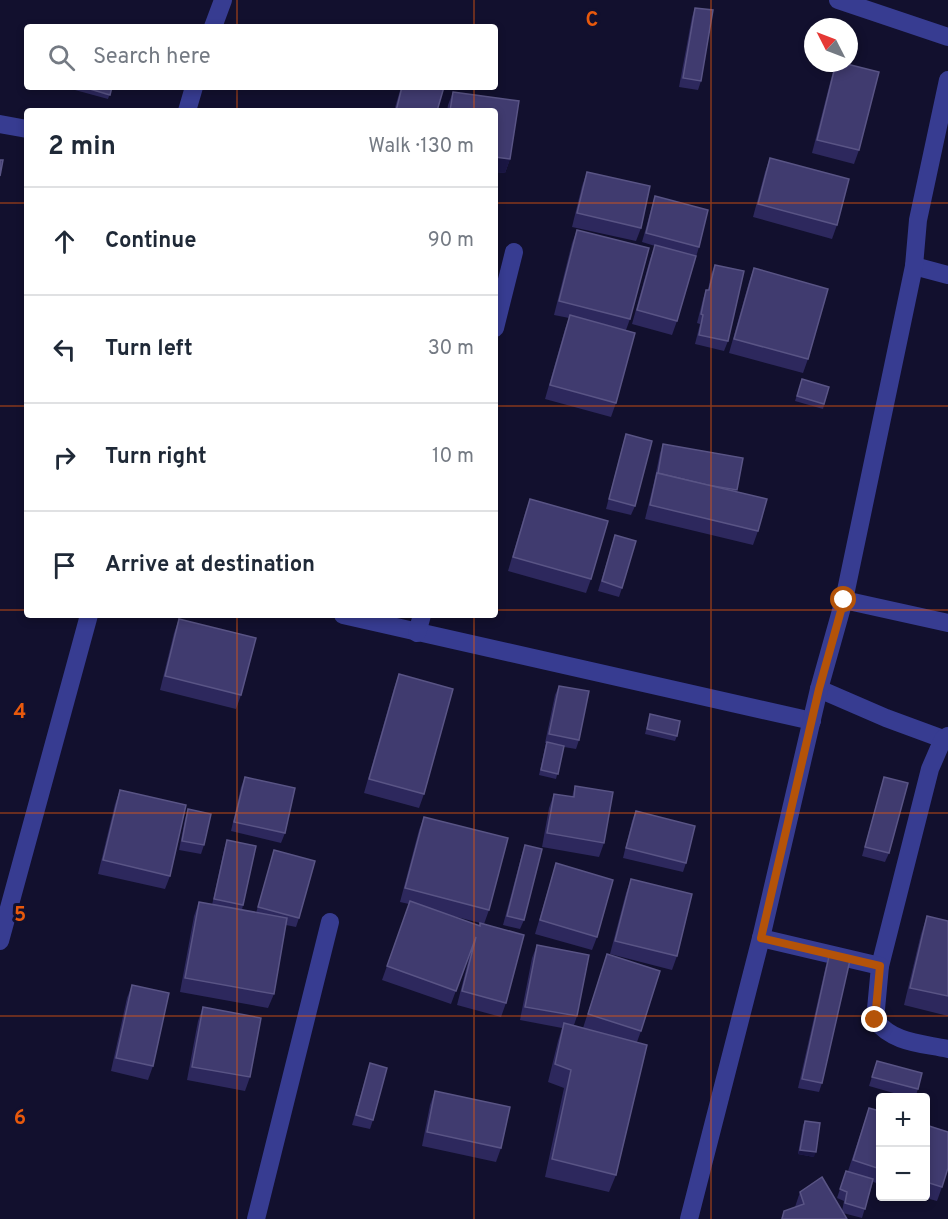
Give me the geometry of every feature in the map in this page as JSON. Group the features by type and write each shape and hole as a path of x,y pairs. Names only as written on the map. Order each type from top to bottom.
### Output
{"street":[{"path":"214,24 223,0"},
{"path":"838,0 948,36"},
{"path":"689,1219 761,938 819,689 844,600 914,266 918,220 948,80"},
{"path":"188,108 193,90"},
{"path":"0,124 24,128"},
{"path":"498,316 514,252"},
{"path":"914,266 948,275"},
{"path":"844,600 948,623"},
{"path":"0,941 9,871 88,618"},
{"path":"369,618 420,624 812,721"},
{"path":"819,689 886,718 945,738 930,769 880,966 875,1020 894,1038 948,1049"},
{"path":"256,1219 330,922"},
{"path":"761,938 880,966"}],"building":[{"path":"695,8 713,10 701,81 683,78"},
{"path":"858,67 879,72 859,150 817,140 834,72 858,72"},
{"path":"93,90 111,90 110,95"},
{"path":"401,90 443,90 438,108 397,108"},
{"path":"453,92 519,101 510,159 498,157 498,108 450,108"},
{"path":"770,158 849,179 837,225 758,204"},
{"path":"0,160 3,160 0,176"},
{"path":"587,172 650,186 641,228 577,213"},
{"path":"655,196 708,210 699,247 646,233"},
{"path":"577,230 649,248 630,319 559,301"},
{"path":"655,245 696,256 677,321 637,310"},
{"path":"715,265 744,271 728,341 699,335 706,290 709,290"},
{"path":"754,268 828,289 808,359 734,339"},
{"path":"570,315 635,333 616,403 550,385"},
{"path":"802,379 829,387 824,404 797,396"},
{"path":"626,434 652,441 635,506 609,499"},
{"path":"663,444 743,458 737,490 658,473"},
{"path":"657,473 767,499 758,531 650,505"},
{"path":"530,499 608,521 591,579 513,557"},
{"path":"615,535 636,541 622,588 602,581"},
{"path":"179,619 256,638 241,695 165,676"},
{"path":"399,674 453,689 424,794 369,779"},
{"path":"559,686 589,691 579,740 549,734"},
{"path":"650,714 680,721 677,736 647,729"},
{"path":"547,742 564,746 558,774 541,770"},
{"path":"245,777 295,788 285,833 234,822"},
{"path":"884,777 908,783 889,853 865,847"},
{"path":"575,786 613,792 604,843 547,833 554,794 574,797"},
{"path":"120,790 186,805 170,876 103,860"},
{"path":"188,809 211,814 204,845 182,841"},
{"path":"636,811 695,826 686,863 626,848"},
{"path":"424,817 508,838 489,910 405,888"},
{"path":"227,840 256,846 243,905 214,899"},
{"path":"525,845 542,849 524,920 507,916"},
{"path":"274,850 315,861 299,918 258,907"},
{"path":"556,863 613,880 597,937 540,920"},
{"path":"631,879 692,894 677,956 615,941"},
{"path":"410,901 480,926 480,923 524,935 506,1003 462,991 476,937 456,991 387,966"},
{"path":"199,902 287,918 274,994 185,978"},
{"path":"927,916 948,921 948,996 910,988"},
{"path":"537,945 589,955 577,1016 525,1007"},
{"path":"607,954 660,971 641,1031 588,1014"},
{"path":"829,956 850,960 822,1083 802,1079"},
{"path":"132,985 169,993 153,1066 116,1058"},
{"path":"203,1007 261,1018 250,1077 192,1067"},
{"path":"564,1023 647,1045 616,1175 552,1159 571,1070 555,1064"},
{"path":"877,1061 922,1073 918,1089 872,1077"},
{"path":"370,1063 387,1068 373,1120 356,1115"},
{"path":"435,1091 510,1107 501,1148 427,1132"},
{"path":"869,1108 876,1110 876,1168 853,1160"},
{"path":"805,1121 820,1123 816,1152 800,1150"},
{"path":"930,1126 948,1132 948,1168 942,1187 930,1183"},
{"path":"846,1171 873,1179 865,1209 845,1203 847,1192 840,1189"},
{"path":"822,1177 847,1219 782,1219 784,1211 804,1204 800,1192"}],"route":[{"path":"844,600 819,689 761,938 880,966 875,1020"}]}
